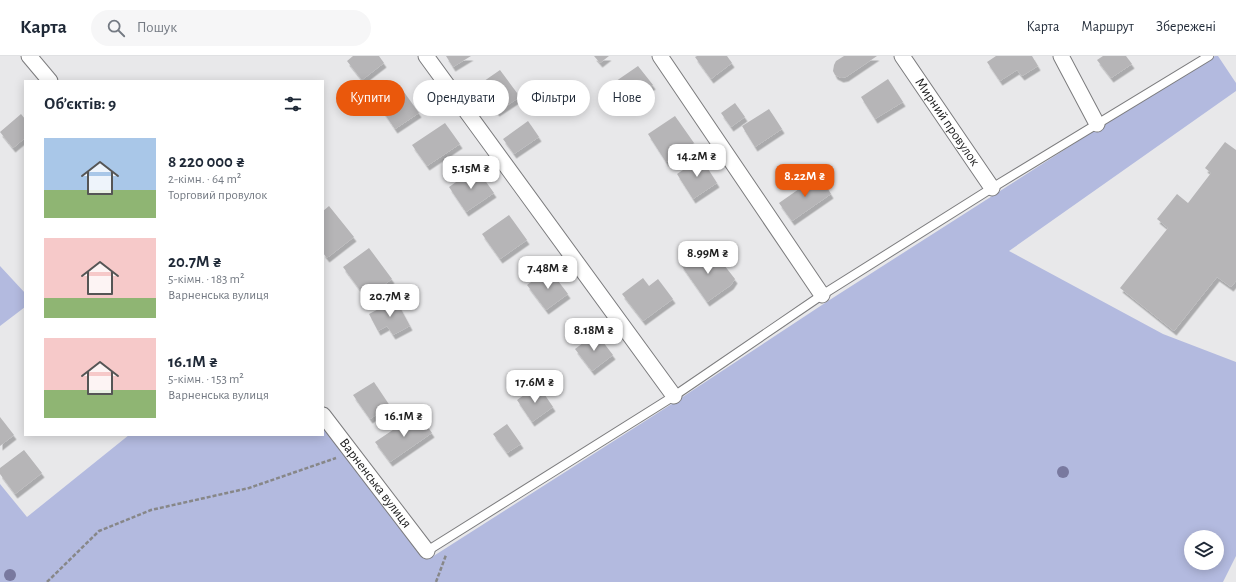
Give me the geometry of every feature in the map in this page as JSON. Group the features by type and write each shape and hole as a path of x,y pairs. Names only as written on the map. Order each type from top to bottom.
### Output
{"street":[{"path":"29,56 49,80"},
{"path":"426,56 674,396"},
{"path":"660,56 822,295"},
{"name":"Мирний провулок","path":"902,56 992,188"},
{"path":"1061,56 1097,124"},
{"name":"Варненська вулиця","path":"324,416 427,551"}],"lane":[{"path":"427,551 674,396 822,295 992,188 1208,56"}],"path":[{"path":"47,582 99,531 151,510 248,488 351,453"},
{"path":"436,582 452,535"}],"shaded area":[{"path":"1215,56 1218,56 1236,83 1236,91 1009,251 1163,334 1236,362 1236,556 1223,582 0,582 0,484 27,517 128,436 324,436 324,416 432,557 678,400 828,301 1100,127"},
{"path":"0,266 24,292 24,308 0,326"}],"building":[{"path":"353,56 379,56 384,63 362,80 347,61"},
{"path":"446,56 471,56 453,67"},
{"path":"594,56 609,56 600,63"},
{"path":"727,56 732,63 711,79 695,57"},
{"path":"844,56 877,56 846,77 841,78 835,75 833,71 836,61"},
{"path":"996,56 1032,56 1038,66 1022,76 1017,70 1000,81 987,62"},
{"path":"1103,56 1126,56 1132,64 1111,78 1097,60"},
{"path":"638,66 649,80 618,80"},
{"path":"500,70 507,80 486,80"},
{"path":"888,79 903,102 875,119 861,97"},
{"path":"509,82 517,93 517,99 509,104"},
{"path":"405,94 413,105 413,116 414,116 395,129 386,116 405,116"},
{"path":"735,103 745,117 731,127 721,113"},
{"path":"769,109 782,129 755,147 742,126"},
{"path":"21,114 24,118 24,139 13,148 0,132"},
{"path":"675,116 694,143 666,162 648,134"},
{"path":"528,121 539,137 514,154 503,139"},
{"path":"445,123 460,144 427,166 412,145"},
{"path":"1225,142 1236,150 1236,281 1231,287 1217,277 1174,331 1120,288 1168,228 1157,219 1177,194 1188,203 1211,173 1205,168"},
{"path":"701,158 717,183 693,199 677,174"},
{"path":"476,168 494,193 466,212 449,187"},
{"path":"819,175 831,194 792,221 779,203"},
{"path":"329,206 354,237 327,258 324,254 324,210"},
{"path":"509,215 527,240 500,259 482,234"},
{"path":"369,248 392,279 366,298 343,267"},
{"path":"707,248 720,267 724,265 735,279 731,285 707,302 681,265"},
{"path":"549,269 568,294 546,310 527,285"},
{"path":"643,278 649,286 658,279 673,299 643,321 622,294"},
{"path":"396,300 410,326 393,335 387,326 378,331 369,314"},
{"path":"596,333 613,355 592,371 575,349"},
{"path":"374,382 390,406 370,419 353,395"},
{"path":"538,385 553,407 532,422 517,400"},
{"path":"418,413 432,433 390,462 375,442"},
{"path":"0,417 14,435 0,446"},
{"path":"507,424 521,444 507,453 493,434"},
{"path":"24,450 42,473 15,494 0,474 0,468"}]}
